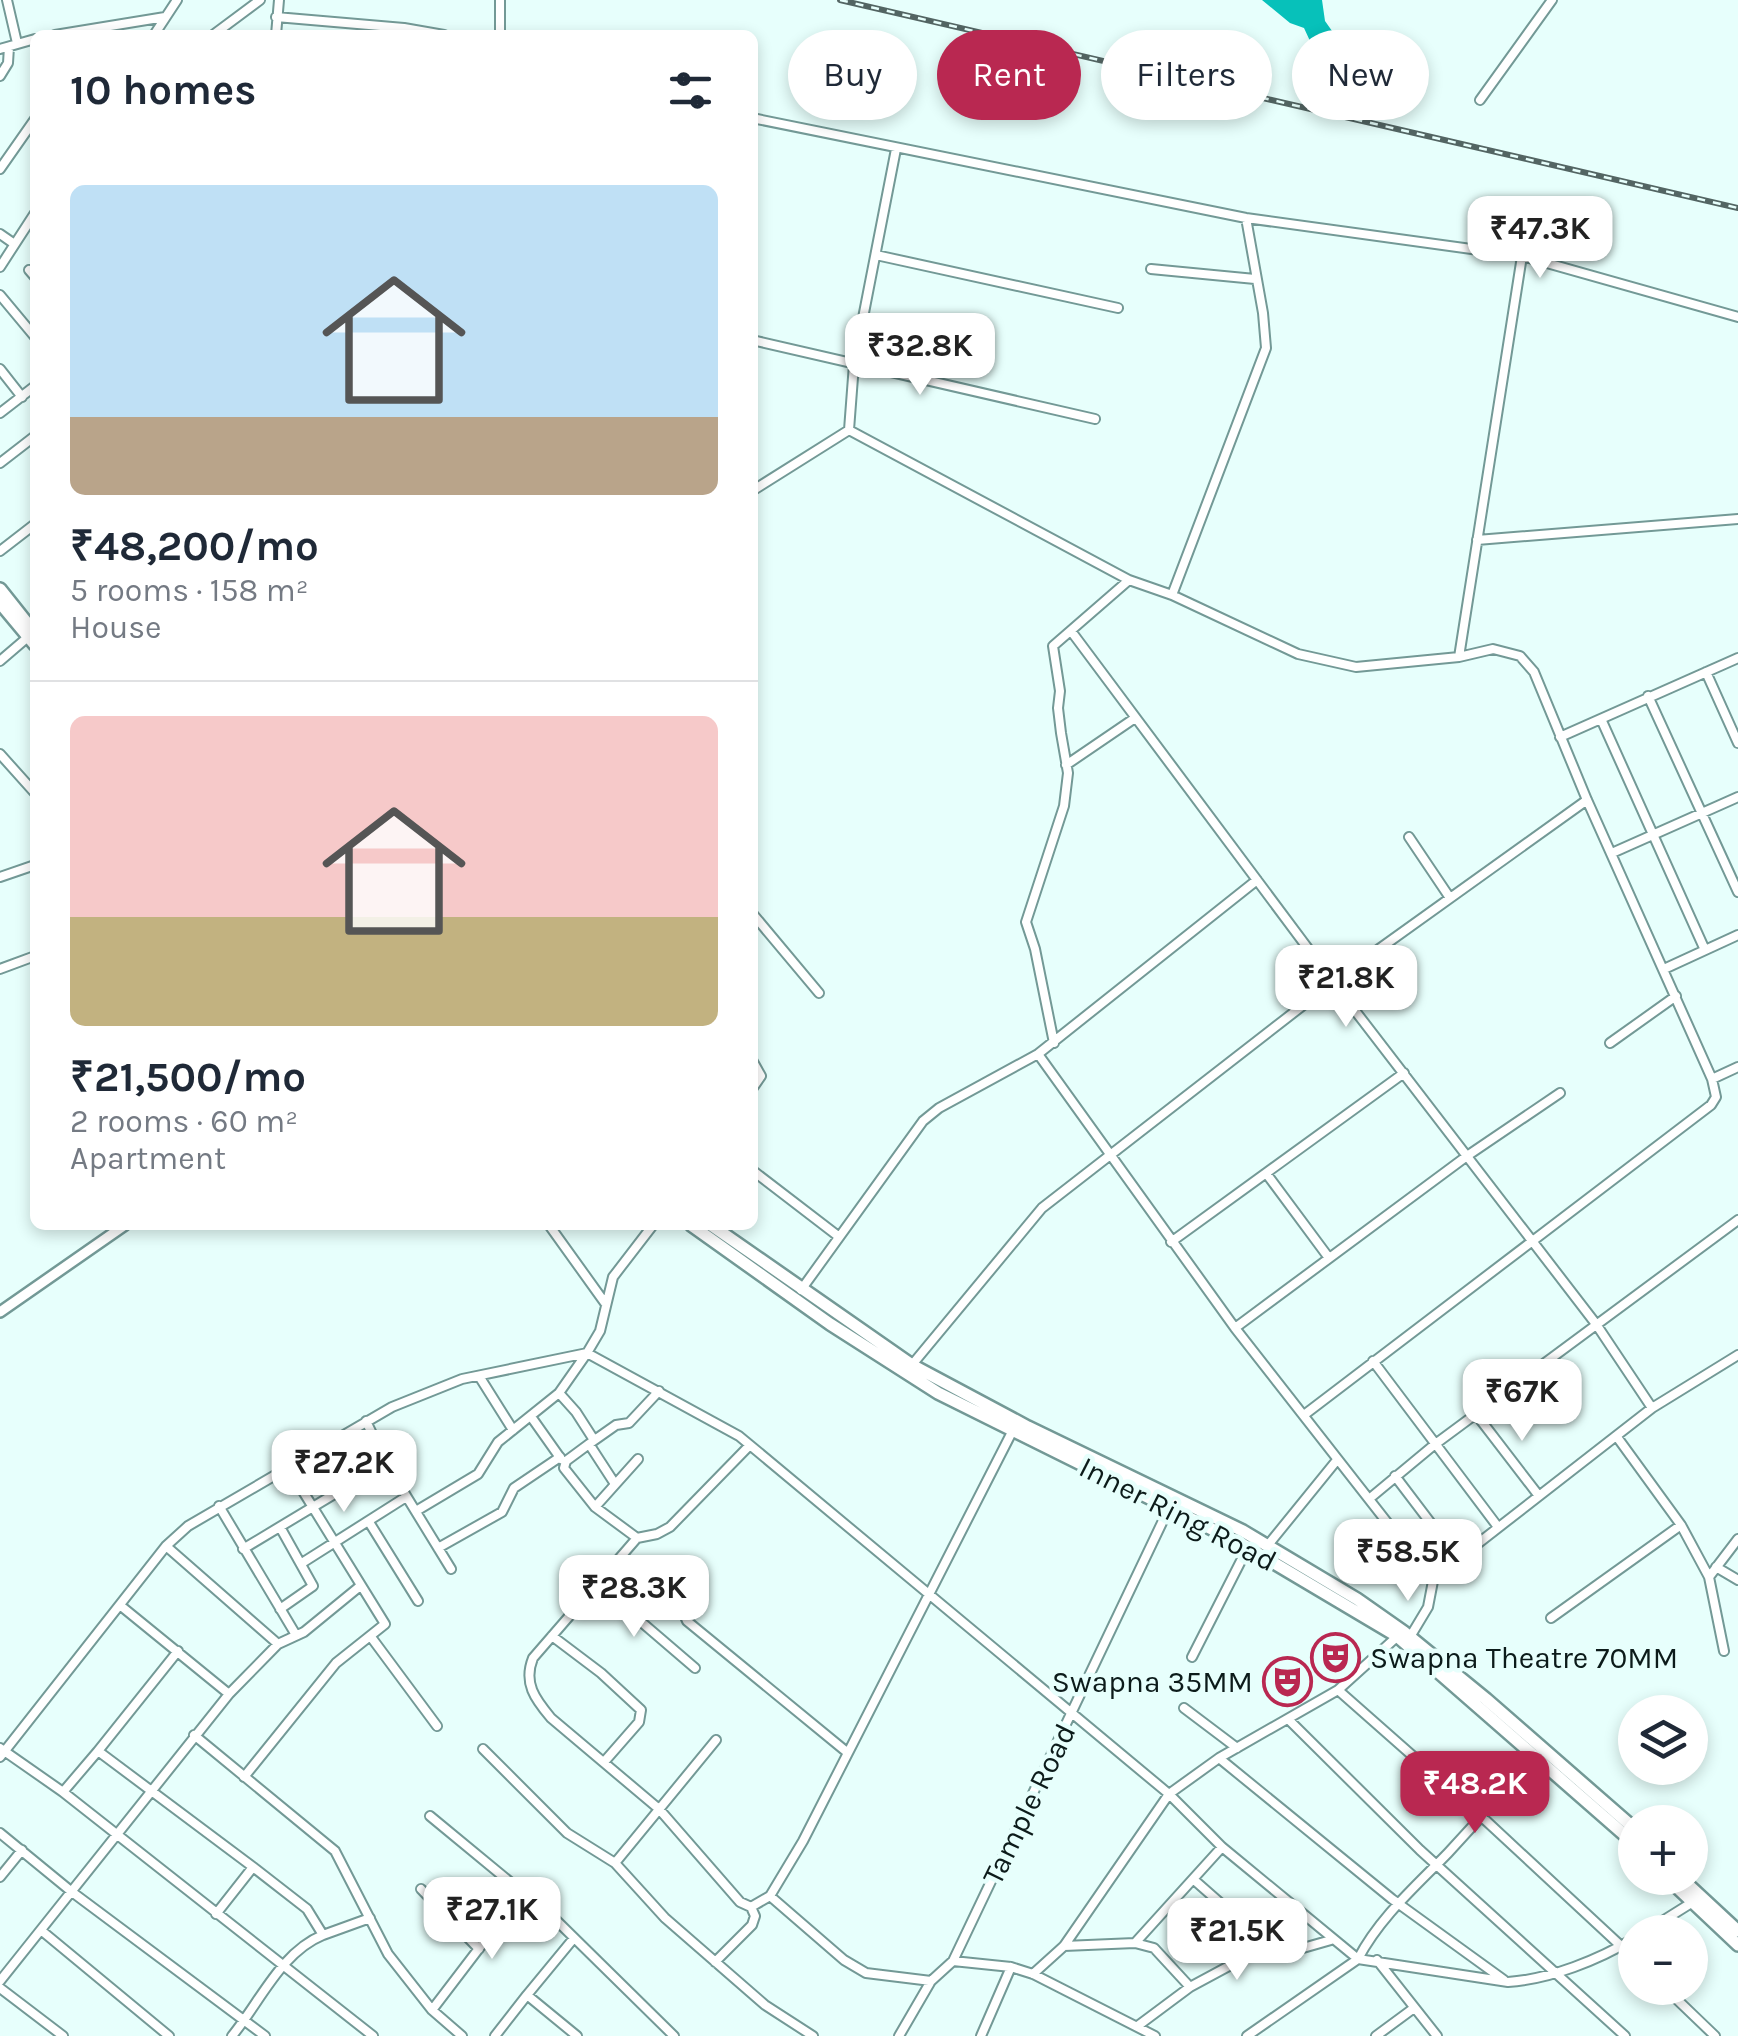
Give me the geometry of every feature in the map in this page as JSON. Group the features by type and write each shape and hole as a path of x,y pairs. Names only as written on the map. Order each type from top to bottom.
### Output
{"main road":[{"path":"0,589 30,634"},
{"path":"0,603 30,635"},
{"name":"Inner Ring Road","path":"697,1230 731,1256 911,1371 1014,1430 1248,1547 1404,1635 1618,1829"},
{"name":"Inner Ring Road","path":"717,1230 911,1371 1268,1545 1404,1635 1618,1815"},
{"path":"1690,1895 1738,1931"},
{"path":"1693,1895 1738,1945"}],"street":[{"path":"0,76 8,63 7,0"},
{"path":"161,30 177,0"},
{"path":"220,30 260,0"},
{"path":"276,30 280,0"},
{"path":"500,0 500,30"},
{"path":"1480,100 1552,0"},
{"path":"86,30 165,17"},
{"path":"276,17 387,30"},
{"path":"758,119 1246,218 1522,256 1738,317"},
{"path":"0,169 30,125"},
{"path":"849,430 854,364 896,150"},
{"path":"1172,595 1266,348 1246,218"},
{"path":"0,267 30,223"},
{"path":"0,234 13,243"},
{"path":"876,255 1118,308"},
{"path":"1459,656 1522,256"},
{"path":"1151,269 1255,280"},
{"path":"0,296 30,331"},
{"path":"758,341 1095,419"},
{"path":"0,369 22,397"},
{"path":"0,413 30,390"},
{"path":"758,487 849,430"},
{"path":"849,430 1129,580 1172,595 1298,654 1356,667 1492,649 1512,652 1528,662 1712,1078 1716,1090 1712,1105 1304,1415"},
{"path":"0,463 30,440"},
{"path":"1477,540 1738,519"},
{"path":"0,551 30,528"},
{"path":"1054,1042 1026,922 1064,806 1066,765 1058,708 1060,691 1052,652 1057,640 1129,580"},
{"path":"1071,631 1333,982 1596,1324 1652,1408"},
{"path":"0,660 30,640"},
{"path":"1560,737 1738,658"},
{"path":"1706,672 1738,743"},
{"path":"1648,696 1738,892"},
{"path":"1066,765 1135,718"},
{"path":"1601,720 1705,950"},
{"path":"1,757 30,788"},
{"path":"1612,853 1738,796"},
{"path":"911,1371 1042,1208 1333,982 1586,800"},
{"path":"1408,837 1450,898"},
{"path":"0,877 30,866"},
{"path":"802,1290 923,1121 1038,1054 1257,880"},
{"path":"758,920 819,992"},
{"path":"1664,969 1738,934"},
{"path":"0,969 30,958"},
{"path":"1610,1043 1676,996"},
{"path":"1038,1054 1235,1328 1433,1581"},
{"path":"1712,1078 1738,1067"},
{"path":"1171,1242 1404,1073"},
{"path":"1235,1328 1467,1156 1560,1093"},
{"path":"1266,1173 1329,1258"},
{"path":"758,1175 838,1236"},
{"path":"1368,1499 1434,1444 1738,1220"},
{"path":"0,1312 118,1230"},
{"path":"553,1230 605,1303"},
{"path":"416,1511 478,1474 498,1442 559,1393 600,1331 613,1277 649,1230"},
{"path":"373,2036 62,1792 1,1752 166,1546 188,1526 366,1421 462,1379 587,1353 739,1436 1169,1794 1222,1847 1358,1959 1508,1982 1530,1981 1618,1948"},
{"path":"1033,1974 1064,1946 1169,1794 1219,1758 1338,1690 1404,1635 1428,1608 1433,1581 1458,1559 1652,1408 1738,1355"},
{"path":"1373,1361 1498,1527"},
{"path":"479,1376 513,1430"},
{"path":"438,1548 502,1512 514,1488 616,1425 628,1423 659,1392"},
{"path":"559,1393 576,1412 615,1484"},
{"path":"1476,1414 1539,1496"},
{"path":"532,1418 562,1460 567,1474 595,1507 637,1538"},
{"path":"366,1421 386,1463 451,1569"},
{"path":"751,1907 770,1896 803,1842 1014,1430"},
{"path":"1617,1437 1680,1525 1709,1577 1724,1651"},
{"path":"715,1962 752,1925 755,1916 751,1907 740,1902 659,1809 552,1718 528,1685 528,1669 533,1658 637,1538 670,1527 749,1446"},
{"path":"595,1507 638,1459"},
{"path":"1268,1545 1337,1460"},
{"path":"244,1549 386,1463"},
{"path":"244,1777 336,1664 385,1624 288,1467"},
{"path":"1395,1476 1458,1559"},
{"path":"302,1563 406,1497"},
{"path":"220,1506 296,1635"},
{"name":"Tample Road","path":"899,2036 931,1982 953,1961 1170,1508"},
{"path":"369,1522 418,1602"},
{"path":"1551,1618 1680,1525"},
{"path":"280,1527 311,1579 312,1589 280,1609"},
{"path":"1709,1577 1738,1539"},
{"path":"166,1546 278,1644"},
{"path":"1192,1657 1248,1547"},
{"path":"1716,1567 1738,1580"},
{"path":"597,1584 695,1668"},
{"path":"64,2036 0,1985 150,1789 229,1694 278,1644 360,1587"},
{"path":"680,1592 687,1621 848,1752"},
{"path":"121,1606 229,1694"},
{"path":"552,1636 601,1673 640,1710 639,1722 604,1762"},
{"path":"371,1637 437,1726"},
{"path":"62,1792 178,1651"},
{"path":"1338,1690 1618,1942"},
{"path":"1184,1708 1237,1748"},
{"path":"1288,1719 1437,1864 1625,2036"},
{"path":"194,1735 336,1851 388,1954 432,2010 462,2036"},
{"path":"615,1863 716,1740"},
{"path":"483,1749 567,1833 615,1863 666,1918 715,1962 777,2014 791,2019 813,2036"},
{"path":"98,1750 307,1909 324,1935"},
{"path":"1247,2036 1358,1959 1398,1904 1536,1754"},
{"path":"1219,1758 1398,1904 1508,1982"},
{"path":"430,1816 574,1938 674,2036"},
{"path":"0,1833 264,2036"},
{"path":"1135,1943 1222,1847"},
{"path":"0,1877 22,1850"},
{"path":"216,1914 253,1867"},
{"path":"1193,1879 1268,1945"},
{"path":"421,1889 479,1949"},
{"path":"432,2010 522,1892"},
{"path":"770,1896 844,1960 866,1973 931,1982"},
{"path":"1672,1915 1696,1900"},
{"path":"232,2036 282,1967 307,1942 370,1918"},
{"path":"42,1931 170,2036"},
{"path":"495,2036 574,1938"},
{"path":"1139,2025 1190,1988 1268,1945 1303,1948 1331,1940"},
{"path":"1064,1946 1135,1943 1154,1948 1190,1988"},
{"path":"1377,1960 1437,2036"},
{"path":"953,1961 1011,1967 1033,1974 1156,2036"},
{"path":"984,2035 1011,1967"},
{"path":"527,1995 577,2036"},
{"path":"1683,2005 1715,2036"},
{"path":"1376,2036 1414,2008"}],"water":[{"path":"1262,0 1322,0 1325,21 1331,30 1305,30"}],"railway":[{"path":"840,0 1738,208"}],"place":[{"name":"Swapna Theatre 70MM","path":"1335,1658"},
{"name":"Swapna 35MM","path":"1288,1682"}]}
